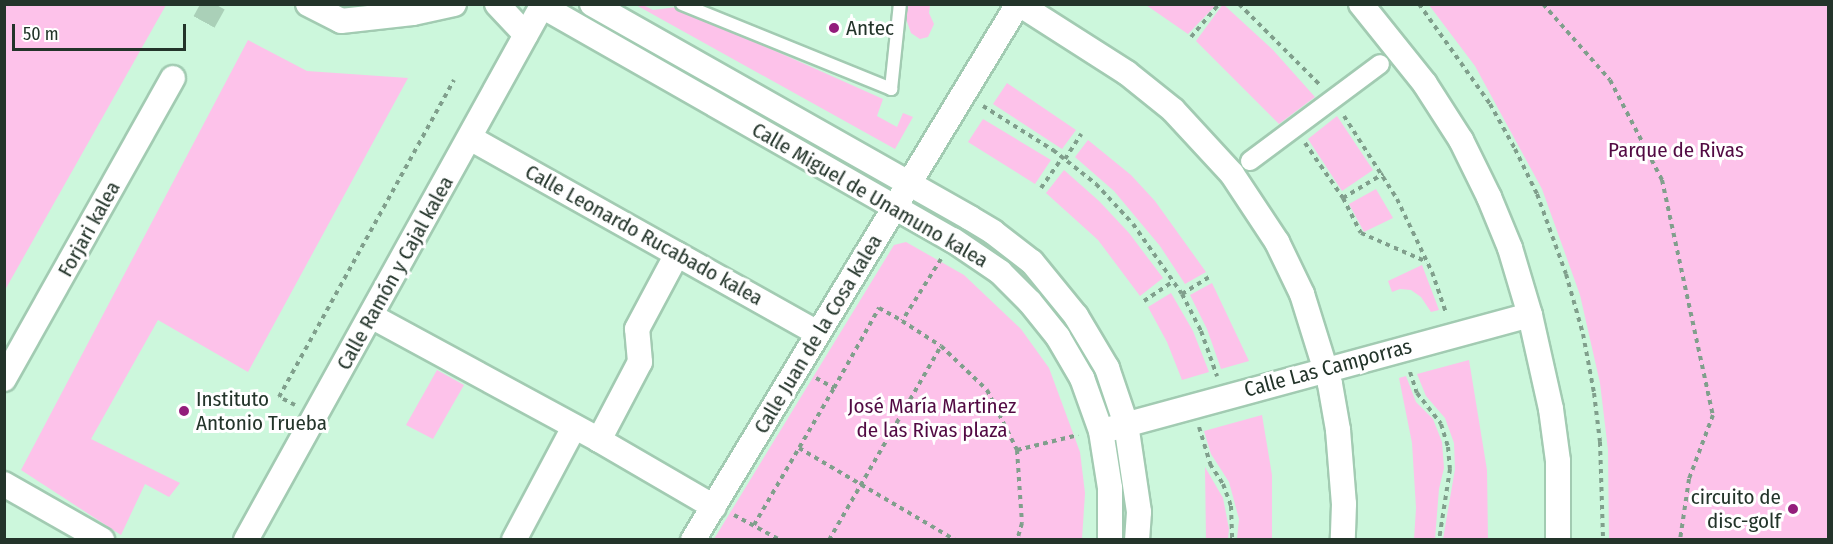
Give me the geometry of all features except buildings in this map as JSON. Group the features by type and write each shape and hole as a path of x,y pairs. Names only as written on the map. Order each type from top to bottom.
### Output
{"street":[{"path":"308,4 341,21 413,13 454,4"},
{"path":"497,4 526,35"},
{"name":"Calle Miguel de Unamuno kalea","path":"592,4 993,232 1032,262 1056,288 1107,368 1126,424 1139,512 1137,540"},
{"path":"1018,4 1127,73 1190,127 1232,174 1277,242 1302,294 1325,369 1338,430 1344,504 1343,540"},
{"name":"Calle Juan de la Cosa kalea","path":"693,540 720,509 818,333 1018,4"},
{"path":"1361,4 1425,84 1461,140 1506,238 1544,368 1558,461 1558,540"},
{"name":"Calle Ramón y Cajal kalea","path":"246,540 542,5"},
{"name":"Calle Miguel de Unamuno kalea","path":"542,5 970,250 1000,272 1030,302 1058,338 1082,378 1110,488 1110,540"},
{"path":"1250,161 1380,64"},
{"name":"Forjari kalea","path":"4,380 173,78"},
{"name":"Calle Leonardo Rucabado kalea","path":"470,138 818,333"},
{"path":"599,440 640,362 637,329 677,254"},
{"name":"Calle Las Camporras","path":"1094,432 1530,315"},
{"path":"371,316 599,440 720,509"},
{"path":"514,540 574,427"},
{"path":"4,484 102,540"}],"lane":[{"path":"682,4 891,89 900,4"}],"path":[{"path":"1191,37 1219,4"},
{"path":"1239,4 1333,99 1383,174 1428,262 1448,317"},
{"path":"1419,4 1490,104 1515,149 1537,194 1566,274 1583,334 1594,393 1600,442 1603,540"},
{"path":"1543,4 1610,80 1662,180 1713,415 1689,479 1680,540"},
{"path":"298,407 279,397 454,80"},
{"path":"980,104 1064,158 1096,184 1133,224 1182,294 1201,331 1217,376"},
{"path":"1295,128 1344,198 1361,233 1428,262"},
{"path":"1041,188 1082,134"},
{"path":"1344,198 1383,174"},
{"path":"902,321 946,250"},
{"path":"1182,294 1209,277"},
{"path":"1144,301 1174,281"},
{"path":"754,525 879,308 941,346 987,390 1017,450 1022,523 1017,540"},
{"path":"829,540 941,346"},
{"path":"1408,367 1417,393 1441,424 1448,447 1450,469 1439,540"},
{"path":"810,374 834,388"},
{"path":"1198,424 1210,464 1223,484 1231,506 1232,540"},
{"path":"1017,450 1094,432"},
{"path":"799,448 955,540"},
{"path":"720,509 780,540"}],"green space":[{"path":"1223,4 1273,50 1315,97 1279,124 1196,41"},
{"path":"4,5 166,5 5,290"},
{"path":"636,5 643,5 653,10 677,7 883,99 877,116 897,127 903,113 913,117 895,149"},
{"path":"908,5 930,5 929,13 934,24 928,37 920,39 911,33 905,16"},
{"path":"1146,5 1216,5 1188,34"},
{"name":"Parque de Rivas","path":"1429,5 1828,5 1828,539 1609,539 1608,450 1600,383 1580,295 1542,189 1475,66"},
{"path":"248,40 307,71 408,78 248,372 158,320 91,439 180,483 169,497 145,484 121,535 21,470"},
{"path":"1007,83 1076,130 1062,149 993,104"},
{"path":"1337,116 1373,170 1342,191 1308,139"},
{"path":"983,119 1051,160 1035,184 968,142"},
{"path":"1088,140 1131,175 1155,201 1206,272 1185,284 1160,246 1114,191 1075,157"},
{"path":"1064,170 1099,201 1129,233 1163,278 1140,296 1098,240 1046,193"},
{"path":"1376,189 1393,218 1364,232 1349,204"},
{"name":"José María Martinez de las Rivas plaza","path":"906,242 964,275 1021,329 1049,368 1080,452 1085,493 1082,539 714,539 894,245"},
{"path":"1422,265 1439,310 1431,312 1421,297 1411,290 1400,289 1392,292 1388,281"},
{"path":"1212,283 1249,361 1221,369 1207,329 1190,295"},
{"path":"1171,293 1193,331 1209,372 1182,380 1167,342 1148,307"},
{"path":"1469,360 1487,470 1488,539 1443,539 1455,469 1454,443 1445,418 1426,396 1417,374"},
{"path":"437,370 464,385 433,439 406,425"},
{"path":"1406,376 1416,402 1433,419 1442,442 1444,468 1439,489 1435,539 1414,539 1416,508 1412,443 1399,378"},
{"path":"1262,415 1272,475 1272,539 1237,539 1239,519 1229,482 1211,454 1204,431"},
{"path":"1205,467 1223,498 1229,529 1228,539 1206,539"}],"tunnel":[{"path":"204,22 214,4"}],"place":[{"name":"Antec","path":"834,28"},
{"name":"Instituto Antonio Trueba","path":"184,411"},
{"name":"circuito de disc-golf","path":"1793,509"}]}
